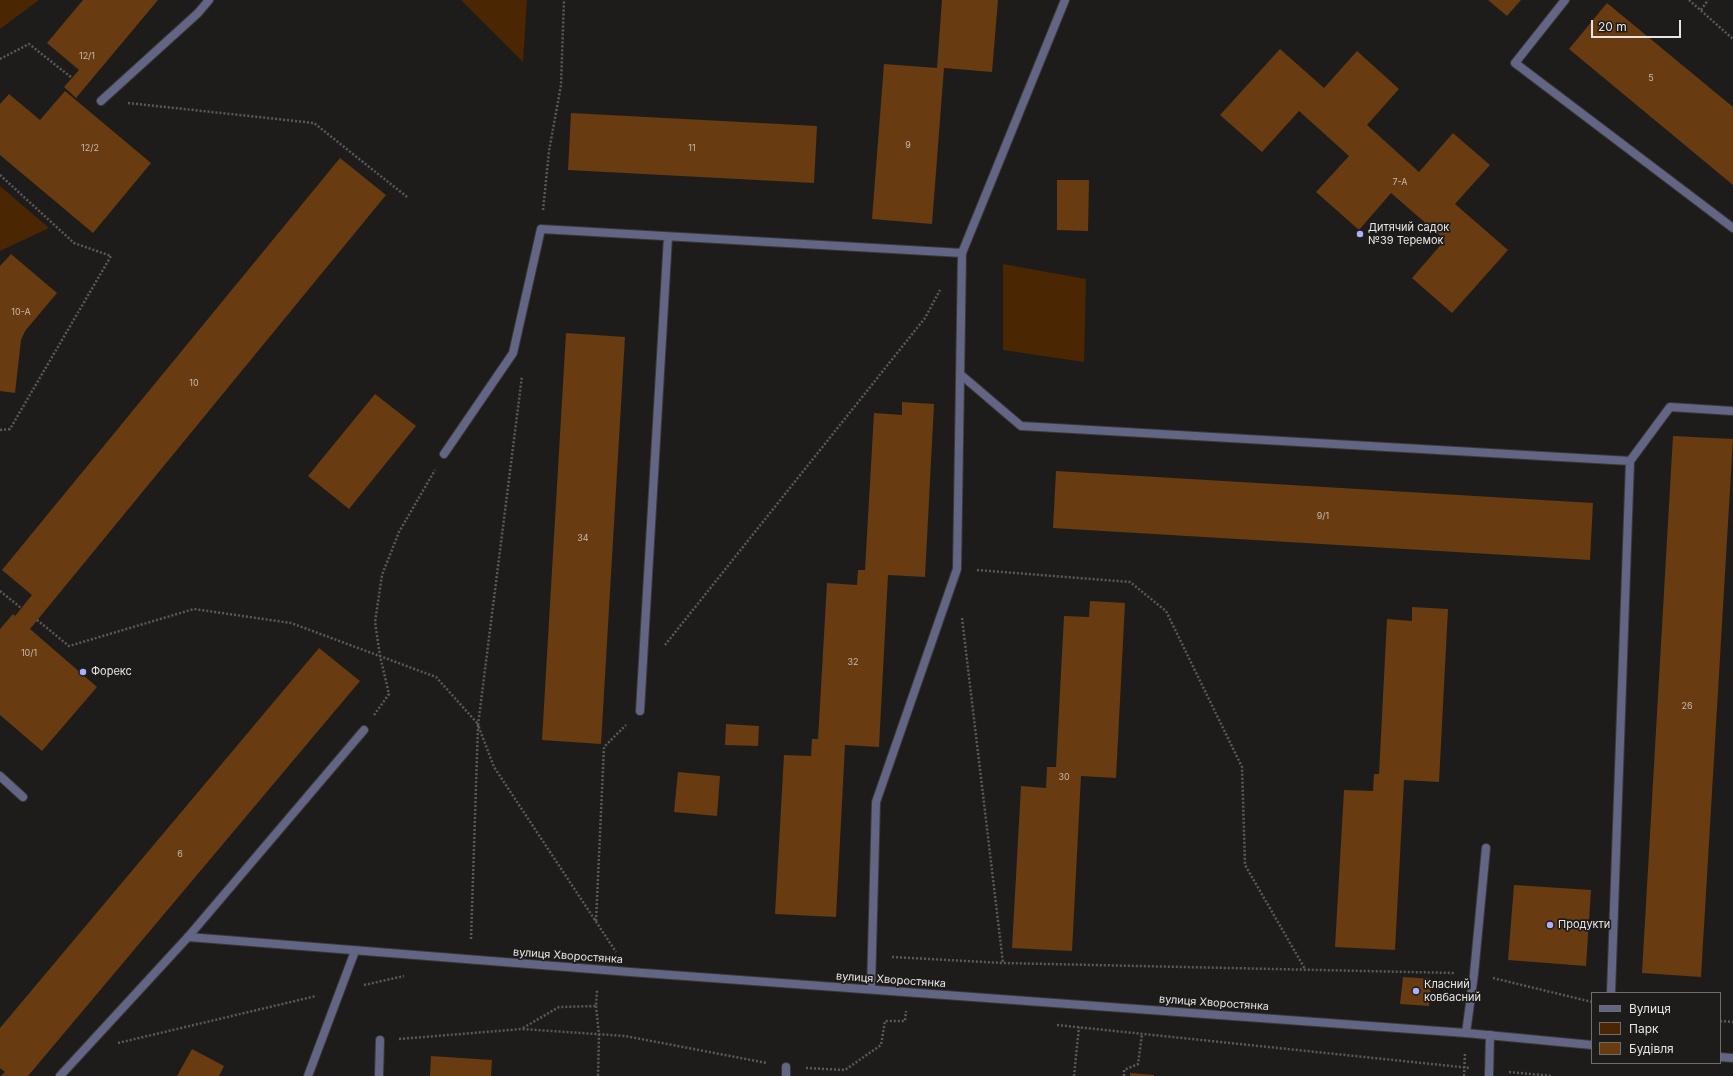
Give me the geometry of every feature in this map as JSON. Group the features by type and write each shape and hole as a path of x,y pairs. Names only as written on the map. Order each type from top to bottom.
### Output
{"street":[{"path":"101,101 198,13 209,0"},
{"path":"871,989 876,802 957,569 962,253 1065,0"},
{"path":"1565,0 1515,63 1733,228"},
{"path":"444,454 513,353 541,229 962,253"},
{"path":"640,711 668,237"},
{"path":"960,374 1021,426 1630,462"},
{"path":"1611,992 1630,462 1670,407 1733,411"},
{"path":"60,1076 188,937 364,730"},
{"path":"0,776 23,797"},
{"path":"1466,1033 1474,974 1486,848"},
{"name":"вулиця Хворостянка","path":"188,937 470,960 1466,1033 1591,1045"},
{"path":"308,1076 355,951"},
{"path":"1490,1035 1490,1073"},
{"path":"379,1076 380,1040"},
{"path":"1721,1057 1733,1058"},
{"path":"786,1067 786,1076"}],"path":[{"path":"1689,0 1733,39"},
{"path":"1701,10 1708,0"},
{"path":"0,59 29,44 72,78"},
{"path":"101,101 314,123 407,197"},
{"path":"0,175 74,243 111,256 10,429 0,430"},
{"path":"663,651 665,644 925,318 943,285"},
{"path":"364,730 389,694 374,622 382,575 399,532 444,454"},
{"path":"957,569 1130,582 1166,611 1242,767 1245,865 1305,969"},
{"path":"0,591 21,608"},
{"path":"36,620 69,646 194,609 291,623 436,677 478,725 494,767 630,972"},
{"path":"962,616 1003,963"},
{"path":"596,921 604,747 640,711"},
{"path":"470,960 478,725"},
{"path":"872,956 1003,963 1474,974 1591,1002"},
{"path":"83,1051 412,974"},
{"path":"597,987 596,1006 599,1035 598,1076"},
{"path":"1074,1076 1081,1004"},
{"path":"522,1029 559,1007 596,1006"},
{"path":"380,1040 522,1029 625,1036 786,1067 845,1070 882,1045 885,1021 906,1021 906,1007"},
{"path":"1721,1021 1733,1022"},
{"path":"1055,1025 1490,1073 1552,1076"},
{"path":"1124,1076 1124,1070 1138,1064 1142,1034"}],"green space":[{"path":"0,0 39,0 0,29"},
{"path":"461,0 527,0 523,62"},
{"path":"0,186 49,228 0,251"},
{"path":"1003,264 1086,279 1084,362 1003,350"}],"building":[{"path":"83,0 158,0 76,98 64,87 79,70 47,43"},
{"path":"942,0 998,0 992,72 944,68 932,224 872,219 884,64 937,68"},
{"path":"1488,0 1521,0 1507,16"},
{"path":"1607,3 1733,107 1733,185 1569,49"},
{"path":"1280,49 1324,88 1357,51 1399,89 1367,125 1419,172 1453,133 1490,165 1455,204 1508,250 1452,313 1412,278 1445,240 1391,193 1359,230 1316,192 1349,156 1299,111 1262,152 1220,115"},
{"path":"65,91 151,163 93,233 0,155 0,104 9,94 40,120"},
{"path":"571,113 817,126 814,183 568,170"},
{"path":"340,158 386,195 30,629 97,687 42,751 0,715 0,629 13,614 15,616 32,595 2,570"},
{"path":"1057,180 1089,180 1088,231 1057,230"},
{"path":"11,254 57,293 25,331 21,340 15,393 0,391 0,266"},
{"path":"566,333 625,337 601,744 542,740"},
{"path":"375,394 416,426 349,509 308,476"},
{"path":"902,402 934,404 925,577 888,575 879,747 845,745 836,917 775,914 784,755 811,756 812,739 818,739 827,583 857,585 858,570 865,570 874,413 902,415"},
{"path":"1673,436 1733,439 1701,977 1642,973"},
{"path":"1056,471 1593,503 1590,560 1053,528"},
{"path":"1090,601 1125,603 1116,778 1081,776 1072,951 1012,948 1021,786 1046,788 1047,767 1056,767 1064,616 1089,617"},
{"path":"1412,607 1448,609 1439,782 1404,780 1395,950 1335,947 1344,790 1373,791 1374,774 1379,774 1387,619 1412,621"},
{"path":"319,648 360,681 28,1076 1,1076 5,1072 0,1068 0,1028"},
{"path":"726,724 759,726 758,746 725,745"},
{"path":"678,772 720,776 717,816 674,812"},
{"name":"Продукти","path":"1514,885 1591,890 1586,966 1508,960"},
{"name":"Класний ковбасний","path":"1403,977 1432,979 1429,1006 1400,1004"},
{"path":"192,1049 224,1066 219,1076 177,1076"},
{"path":"431,1056 492,1060 491,1076 430,1076"},
{"path":"1130,1073 1154,1075 1154,1076 1130,1076"}],"place":[{"name":"Дитячий садок №39 Теремок","path":"1360,234"},
{"name":"Форекс","path":"83,672"},
{"name":"Продукти","path":"1550,925"},
{"name":"Класний ковбасний","path":"1416,991"}]}
